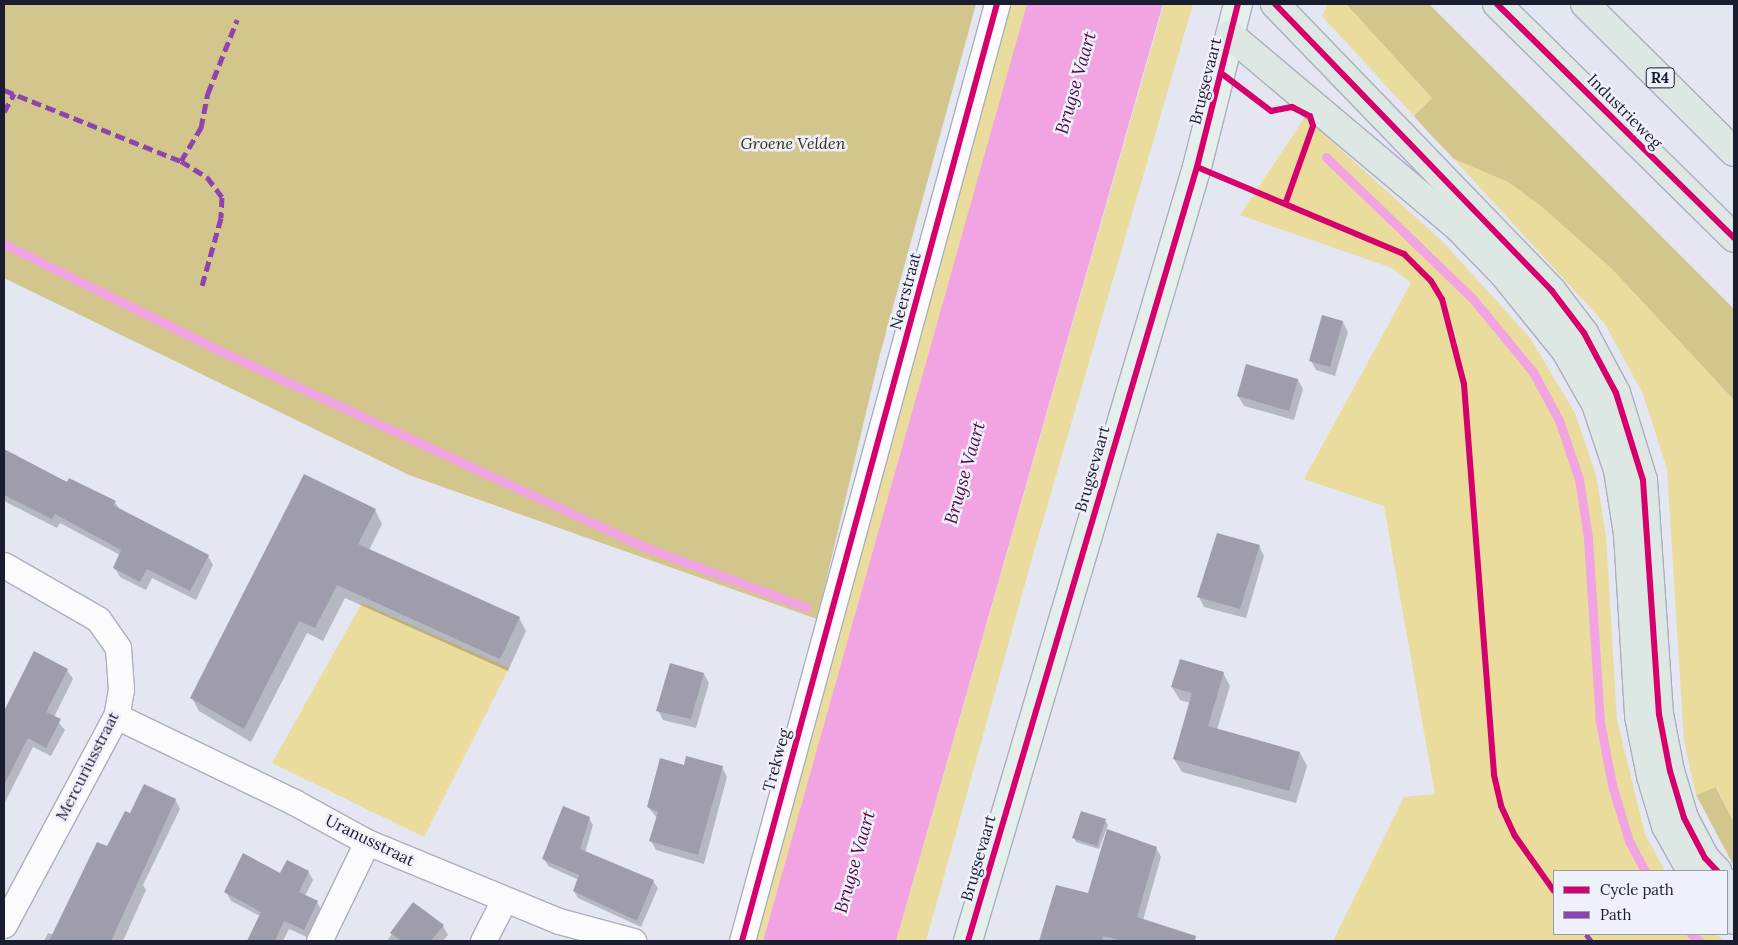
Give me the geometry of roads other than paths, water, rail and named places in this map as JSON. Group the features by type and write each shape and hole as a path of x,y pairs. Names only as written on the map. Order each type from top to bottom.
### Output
{"highway":[{"path":"1275,4 1552,291 1584,334 1616,393 1643,480 1658,714 1668,761 1684,818 1705,858 1716,870"},
{"name":"Industrieweg","path":"1497,4 1734,238"},
{"name":"R4","path":"1585,4 1734,152"},
{"path":"1230,35 1459,228 1522,294 1566,351 1596,404 1618,470 1628,534 1639,716 1651,776 1666,826 1690,870"}],"main road":[{"name":"Brugsevaart","path":"968,941 1197,167 1238,4"}],"street":[{"name":"Neerstraat","path":"838,586 997,4"},
{"name":"Mercuriusstraat","path":"4,565 98,619 118,648 121,689 116,716 4,926"},
{"name":"Trekweg","path":"742,941 838,586"},
{"name":"Uranusstraat","path":"116,716 294,802 367,842 504,900 559,921 633,941"},
{"path":"319,941 367,842"},
{"path":"483,941 504,900"}],"water":[{"name":"Brugse Vaart","path":"1027,4 1163,4 896,941 763,941"}],"waterway":[{"path":"1326,157 1473,299 1533,372 1559,420 1579,479 1588,538 1600,722 1612,785 1629,841 1644,870"},
{"path":"4,244 214,348 647,548 806,607"},
{"path":"1692,935 1699,941"}],"park label":[{"name":"Groene Velden","path":"793,143"}]}
